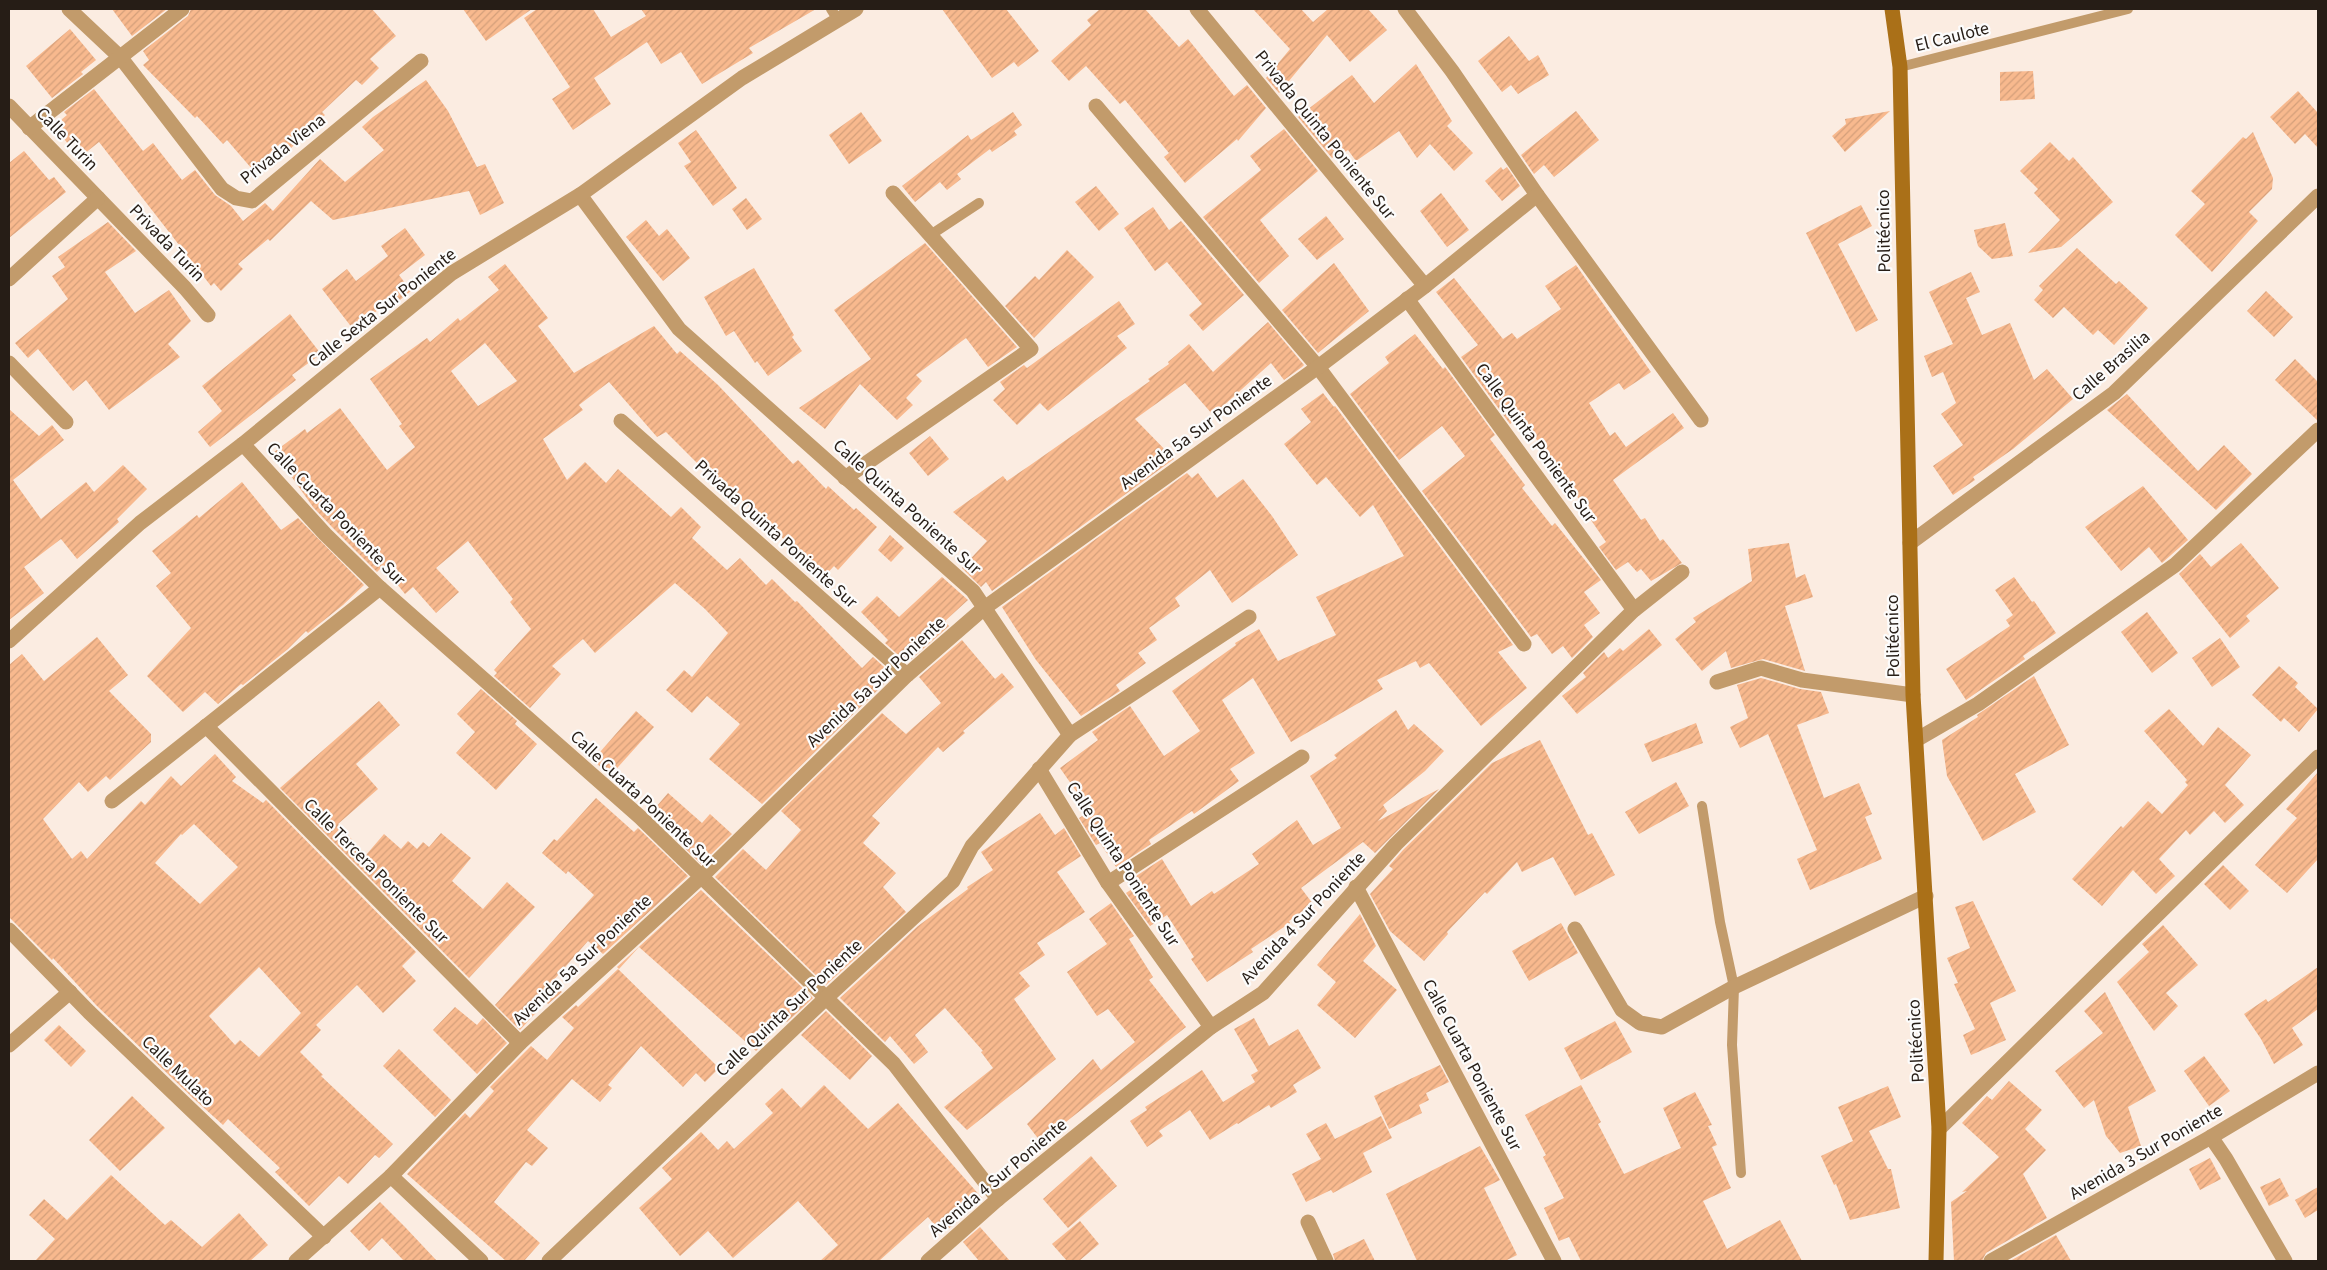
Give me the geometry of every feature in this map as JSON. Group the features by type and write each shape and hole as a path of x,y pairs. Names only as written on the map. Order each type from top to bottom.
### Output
{"street":[{"path":"69,9 120,58"},
{"path":"29,128 182,9"},
{"name":"Calle Sexta Sur Poniente","path":"9,641 140,524 243,444 452,273 580,195 834,14 856,9"},
{"name":"Privada Quinta Poniente Sur","path":"1197,9 1425,286"},
{"path":"1405,9 1452,71 1536,195 1701,420"},
{"name":"Politécnico","path":"1892,9 1900,67 1913,695 1939,1129 1936,1261"},
{"name":"Privada Viena","path":"120,58 222,188 236,198 252,202 421,60"},
{"name":"Calle Turin","path":"9,106 98,198"},
{"path":"1096,106 1318,367 1524,644"},
{"path":"845,478 1031,349 893,193"},
{"name":"Calle Quinta Poniente Sur","path":"580,195 679,329 973,591 983,609 1070,735"},
{"name":"Avenida 5a Sur Poniente","path":"296,1261 392,1176 520,1042 700,877 907,674 983,609 1318,367 1425,286 1536,195"},
{"name":"Calle Brasilia","path":"1910,543 2114,393 2318,196"},
{"path":"10,274 98,198"},
{"name":"Privada Turin","path":"98,198 185,288 208,315"},
{"name":"Calle Quinta Poniente Sur","path":"1407,299 1634,610"},
{"path":"9,363 66,422"},
{"name":"Privada Quinta Poniente Sur","path":"621,421 907,674"},
{"path":"1916,740 1978,704 2175,565 2318,430"},
{"name":"Calle Cuarta Poniente Sur","path":"243,444 325,534 380,588 640,818 827,997 894,1064 998,1199"},
{"name":"Avenida 4 Sur Poniente","path":"928,1261 998,1199 1211,1026 1263,993 1396,844 1634,610 1682,572"},
{"path":"112,801 380,588"},
{"path":"1039,769 1070,735 1249,617"},
{"path":"1718,682 1761,668 1802,680 1913,695"},
{"name":"Calle Tercera Poniente Sur","path":"206,726 520,1042"},
{"path":"1108,883 1302,757"},
{"path":"1939,1129 2318,757"},
{"name":"Calle Quinta Poniente Sur","path":"1039,769 1108,883 1211,1026"},
{"name":"Calle Quinta Sur Poniente","path":"550,1261 827,997 953,881 972,846 1039,769"},
{"name":"Calle Cuarta Poniente Sur","path":"1356,887 1554,1261"},
{"path":"1574,929 1622,1010 1640,1023 1662,1027 1734,987 1926,896"},
{"name":"Calle Mulato","path":"9,930 70,992 324,1237"},
{"path":"9,1044 70,992"},
{"name":"Avenida 3 Sur Poniente","path":"1991,1261 2211,1137 2318,1073"},
{"path":"2211,1137 2226,1159 2285,1261"},
{"path":"392,1176 480,1261"},
{"path":"1308,1222 1326,1261"}],"lane":[{"name":"El Caulote","path":"1900,67 2128,9"},
{"path":"930,236 978,202"},
{"path":"1702,806 1720,922 1734,987 1732,1045 1741,1173"}],"building":[{"path":"112,9 167,9 132,36"},
{"path":"191,9 372,9 396,36 370,59 379,68 362,85 356,80 322,112 325,115 288,151 280,144 252,169 227,140 223,144 197,116 195,118 143,65 149,60 143,51 188,16"},
{"path":"463,9 532,9 486,41"},
{"path":"537,9 593,9 611,37 646,16 641,9 816,9 749,48 753,53 702,84 681,52 661,64 647,42 594,78 611,104 573,130 552,99 570,87 524,18"},
{"path":"942,9 1006,9 1039,51 1018,67 1014,62 992,78"},
{"path":"1100,9 1145,9 1179,47 1188,39 1234,96 1247,85 1266,108 1238,141 1237,139 1185,183 1164,157 1169,153 1125,100 1120,104 1086,66 1069,81 1051,61 1091,25 1087,20"},
{"path":"1253,9 1301,9 1313,22 1328,9 1368,9 1387,30 1350,62 1327,35 1279,93 1266,78 1290,49"},
{"path":"70,29 96,60 81,72 83,74 52,98 26,66"},
{"path":"1509,36 1529,61 1538,55 1549,75 1518,94 1511,85 1502,92 1478,61"},
{"path":"1416,64 1452,121 1447,126 1473,153 1454,171 1430,144 1417,158 1399,131 1356,161 1348,150 1337,158 1335,156 1332,158 1298,117 1352,75 1374,103"},
{"path":"2033,71 2035,99 2000,101 2000,72"},
{"path":"426,80 448,111 477,167 485,164 504,203 480,215 469,191 333,220 311,201 270,241 268,239 238,264 243,269 221,291 214,283 211,286 99,142 79,158 54,126 67,115 64,112 94,89 143,151 153,143 182,180 195,170 215,195 231,206 243,221 265,203 273,211 320,159 345,182 384,150 362,127 373,117"},
{"path":"2298,91 2318,113 2318,148 2305,134 2295,144 2270,117"},
{"path":"1576,111 1599,140 1554,177 1544,165 1534,174 1521,155"},
{"path":"1890,111 1845,152 1832,136 1846,124 1845,119"},
{"path":"861,112 882,141 849,164 829,135"},
{"path":"1013,112 1022,125 1014,131 1017,135 992,152 990,149 957,174 961,179 947,190 940,182 915,202 902,186 968,135 971,140"},
{"path":"1284,129 1318,171 1260,220 1289,256 1259,283 1203,217 1261,170 1250,156"},
{"path":"696,130 737,188 713,206 684,166 691,162 678,143"},
{"path":"2253,132 2273,178 2272,189 2249,212 2258,221 2212,272 2175,235 2205,204 2191,191 2243,137 2246,139"},
{"path":"2050,142 2069,161 2073,157 2113,202 2061,247 2028,253 2060,220 2034,193 2038,189 2020,171"},
{"path":"24,151 49,180 54,177 66,192 9,238 9,163"},
{"path":"1501,167 1503,170 1507,167 1520,186 1502,201 1485,181"},
{"path":"1096,186 1119,214 1099,231 1075,202"},
{"path":"1441,193 1469,230 1447,247 1420,211"},
{"path":"746,198 762,219 747,230 732,209"},
{"path":"1861,205 1872,226 1838,244 1878,320 1856,332 1806,233"},
{"path":"1153,207 1169,230 1181,221 1244,295 1203,331 1189,315 1202,304 1167,262 1155,271 1124,228"},
{"path":"1326,216 1344,239 1317,260 1298,239"},
{"path":"646,220 659,236 667,229 690,258 663,281 626,237"},
{"path":"108,222 136,251 105,272 135,313 169,290 191,321 168,344 180,357 109,410 86,380 73,391 38,349 28,358 15,343 68,299 52,276 65,267 58,257"},
{"path":"2005,223 2013,256 1992,259 1978,246 1974,230"},
{"path":"405,228 425,255 399,275 411,291 390,308 386,304 353,329 322,289 347,269 356,281 388,256 381,246"},
{"path":"925,243 1017,347 988,367 966,338 916,375 922,381 906,398 913,405 897,420 860,384 825,429 799,408 871,359 834,310"},
{"path":"2077,248 2116,284 2119,281 2148,308 2114,345 2098,330 2093,335 2064,307 2053,318 2034,300 2043,290 2039,286"},
{"path":"1067,250 1094,277 1034,338 1005,306 1035,276 1039,280"},
{"path":"1334,263 1369,311 1318,353 1282,310"},
{"path":"505,264 548,318 538,326 574,373 654,326 677,354 680,351 718,385 793,464 798,460 826,489 828,486 854,510 856,508 877,527 838,570 834,566 824,577 709,469 706,472 666,432 657,437 609,382 579,405 583,410 543,439 567,480 585,462 606,483 618,469 671,517 681,507 701,527 692,538 727,570 740,558 766,585 772,579 795,602 797,601 862,668 873,657 893,675 762,804 709,759 740,724 707,696 692,713 666,690 684,670 692,677 728,633 705,609 675,583 595,653 583,639 552,666 561,674 530,708 494,676 497,673 494,670 531,629 510,602 513,599 468,541 436,568 459,592 436,613 413,587 405,594 385,569 381,568 377,572 313,507 274,452 305,429 307,433 340,408 387,470 415,447 399,426 402,424 370,379 427,338 430,342 458,318 460,321 499,290 488,277","holes":["485,343 517,381 478,406 451,371"]},
{"path":"1576,265 1651,372 1624,390 1619,383 1589,403 1610,436 1615,432 1626,447 1673,413 1684,428 1613,480 1641,520 1645,518 1660,541 1663,539 1682,563 1651,581 1641,569 1637,572 1628,562 1616,570 1599,547 1606,542 1580,504 1581,502 1520,416 1510,424 1461,357 1478,345 1436,292 1454,278 1503,339 1512,333 1517,339 1561,309 1545,286"},
{"path":"754,268 794,335 792,337 802,351 768,376 757,361 755,363 734,331 726,336 704,297"},
{"path":"1971,272 1980,292 1966,298 1982,335 2010,323 2034,380 2047,369 2073,399 2013,449 1973,477 1975,480 1953,495 1933,466 1963,445 1941,414 1956,403 1943,372 1932,377 1924,356 1953,344 1929,292"},
{"path":"2266,291 2293,317 2274,337 2247,311"},
{"path":"1119,301 1135,324 1117,336 1127,348 1048,411 1040,403 1017,425 993,400 1005,389 1000,382 1024,365 1027,368"},
{"path":"290,314 321,354 292,375 296,380 210,447 198,432 222,411 202,386"},
{"path":"1268,322 1304,365 1302,367 1284,380 1271,363 1213,415 1185,383 1135,419 1174,459 992,591 986,582 981,587 962,568 987,541 953,512 1003,476 1007,481 1150,381 1148,379 1169,364 1168,362 1189,344 1213,372"},
{"path":"1415,334 1443,369 1445,367 1495,435 1490,439 1525,485 1522,488 1552,526 1555,523 1601,580 1584,592 1600,613 1584,625 1593,637 1572,658 1563,646 1552,654 1537,634 1531,637 1422,491 1465,456 1442,426 1399,460 1350,394 1389,363 1385,357"},
{"path":"2295,359 2318,382 2318,421 2275,380"},
{"path":"1323,393 1335,406 1513,645 1498,652 1527,688 1481,726 1429,663 1420,668 1416,661 1377,680 1383,689 1291,742 1253,678 1222,700 1255,753 1230,769 1239,781 1194,814 1192,811 1149,840 1151,844 1116,867 1100,843 1096,845 1079,818 1090,811 1060,768 1098,740 1092,732 1130,706 1164,756 1200,731 1172,691 1236,645 1235,643 1259,629 1278,661 1336,635 1316,597 1404,556 1373,505 1360,517 1326,477 1317,485 1284,444 1311,422 1301,409"},
{"path":"2127,394 2198,471 2224,445 2252,474 2216,510 2107,410"},
{"path":"9,409 39,436 52,425 64,440 13,480 41,519 86,482 94,492 123,465 147,489 117,519 119,522 77,559 61,539 24,567 44,593 9,620"},
{"path":"930,436 949,459 928,476 909,453"},
{"path":"1187,473 1192,478 1198,473 1217,498 1243,479 1272,516 1298,555 1232,603 1210,570 1175,598 1180,606 1149,628 1157,640 1138,653 1146,663 1116,685 1120,691 1081,716 1036,660 1002,607"},
{"path":"242,482 281,530 298,518 364,585 343,605 308,633 306,631 288,649 243,685 241,684 218,704 205,692 183,712 147,676 191,628 156,586 171,573 152,551 197,515 199,518"},
{"path":"2143,486 2188,540 2162,563 2149,547 2121,571 2085,527"},
{"path":"890,535 904,548 891,562 878,550"},
{"path":"1789,543 1796,578 1805,574 1813,597 1785,606 1805,671 1763,659 1731,668 1726,651 1702,671 1675,639 1696,622 1693,618 1752,581 1748,549"},
{"path":"2241,543 2279,588 2246,616 2250,621 2230,638 2179,574 2200,554 2211,567"},
{"path":"942,577 968,600 945,621 949,626 907,663 885,643 888,640 861,612 877,596 899,617"},
{"path":"2014,577 2032,602 2034,601 2056,633 2023,656 2025,659 1966,700 1946,669 2010,626 2006,620 2013,615 1995,590"},
{"path":"2147,612 2178,653 2152,673 2121,632"},
{"path":"1649,629 1662,645 1577,714 1562,696 1586,677 1583,673 1604,652 1608,658 1620,648 1623,651"},
{"path":"97,637 128,675 109,691 151,734 151,742 110,780 106,776 88,792 79,782 43,819 72,859 81,851 87,859 141,801 145,805 171,776 181,786 215,754 236,777 232,781 263,803 266,800 416,952 402,966 416,981 383,1013 357,985 316,1025 321,1030 300,1052 323,1075 321,1076 393,1144 379,1158 375,1155 348,1184 339,1176 309,1206 275,1172 280,1168 228,1119 223,1125 194,1099 96,1005 53,958 52,960 9,917 9,665 22,654 44,681","holes":["194,824 238,867 200,904 155,863 181,834","259,967 301,1013 259,1057 240,1040 235,1045 209,1016"]},
{"path":"2220,638 2240,667 2212,687 2192,658"},
{"path":"962,640 995,679 1002,673 1014,687 963,731 965,733 943,752 938,747 872,816 880,823 863,843 896,873 883,887 906,912 826,985 715,877 743,849 766,870 801,830 781,811 882,713 906,734 941,703 919,677"},
{"path":"2279,666 2298,683 2295,687 2318,709 2299,732 2284,718 2281,722 2252,695"},
{"path":"2034,676 2069,745 2015,774 2036,812 1983,841 1947,776 1942,740 1978,717 1977,715"},
{"path":"1761,678 1800,689 1821,692 1829,713 1797,725 1824,798 1859,783 1872,814 1865,817 1882,859 1810,890 1797,859 1817,850 1768,734 1740,748 1730,727 1748,718 1737,685"},
{"path":"481,689 517,721 515,724 537,744 496,790 456,753 475,732 457,714"},
{"path":"379,701 400,725 356,764 378,789 338,824 366,855 384,834 401,849 408,841 417,849 423,842 429,847 441,833 471,858 452,881 483,909 507,882 535,907 469,978 280,788"},
{"path":"2169,709 2203,746 2218,727 2251,755 2225,785 2244,805 2225,823 2214,811 2190,835 2186,830 2159,859 2175,876 2156,894 2133,870 2102,906 2072,879 2121,826 2123,828 2148,801 2162,814 2188,785 2185,782 2187,780 2144,731"},
{"path":"1396,710 1408,730 1414,724 1444,751 1425,771 1383,805 1387,811 1378,821 1439,789 1375,853 1363,842 1301,888 1313,904 1289,921 1290,923 1251,949 1253,952 1207,982 1191,959 1194,957 1167,915 1150,926 1126,893 1132,889 1127,882 1162,859 1191,906 1212,891 1214,894 1259,864 1252,854 1297,820 1313,845 1341,828 1310,776 1337,758 1334,755"},
{"path":"636,711 654,727 610,776 593,760"},
{"path":"1696,723 1703,743 1652,762 1644,744"},
{"path":"1540,740 1588,835 1592,833 1615,875 1575,896 1553,857 1522,872 1517,862 1447,932 1448,934 1424,961 1390,931 1370,894 1393,869 1389,866 1403,850 1492,763"},
{"path":"2318,772 2318,859 2287,893 2255,865 2297,818 2286,809"},
{"path":"1676,782 1689,806 1639,834 1625,812"},
{"path":"668,793 702,823 710,814 732,834 701,864 650,814"},
{"path":"596,798 634,832 638,828 688,876 603,954 588,941 551,983 562,992 548,1004 546,1002 520,1030 495,1005 594,895 568,871 566,874 542,853 554,839 557,841"},
{"path":"1040,813 1055,835 1064,828 1081,856 1057,872 1085,912 1037,943 1045,955 1019,973 1030,986 1014,999 1056,1059 967,1130 944,1107 993,1068 981,1052 983,1051 945,1008 915,1035 928,1052 914,1064 890,1036 885,1042 840,998 918,926 968,889 967,887 993,870 981,852"},
{"path":"2223,865 2249,891 2230,910 2204,884"},
{"path":"701,890 813,998 787,1022 785,1020 756,1051 639,947 619,969 617,967"},
{"path":"1973,901 2016,991 1990,1003 2006,1040 1971,1055 1963,1035 1975,1029 1954,984 1958,983 1947,958 1970,948 1955,907"},
{"path":"1111,903 1134,936 1129,939 1153,977 1149,980 1186,1027 1057,1129 1059,1133 1043,1145 1027,1124 1093,1059 1101,1070 1135,1042 1108,1009 1097,1016 1067,972 1107,944 1089,919"},
{"path":"1360,914 1376,946 1363,961 1397,990 1355,1038 1317,1005 1336,982 1317,965"},
{"path":"1561,923 1578,953 1529,981 1512,951"},
{"path":"2163,925 2198,965 2166,993 2178,1006 2154,1031 2117,982 2149,952 2142,944"},
{"path":"2318,967 2318,1009 2292,1028 2303,1045 2274,1064 2261,1039 2244,1014 2266,999 2268,1002"},
{"path":"618,969 719,1068 705,1082 696,1073 683,1087 641,1046 608,1085 612,1088 600,1102 572,1079 527,1130 548,1148 532,1166 526,1162 494,1202 540,1243 524,1261 506,1261 407,1174 465,1113 470,1118 494,1091 490,1087 531,1046 547,1060 574,1028 562,1017 576,1005 578,1007"},
{"path":"2105,992 2156,1091 2128,1107 2141,1146 2120,1153 2106,1136 2094,1100 2084,1108 2055,1071 2103,1033 2084,1011"},
{"path":"455,1007 477,1025 483,1018 507,1043 477,1074 433,1030"},
{"path":"826,1011 872,1056 850,1080 801,1035"},
{"path":"1254,1018 1269,1046 1298,1029 1321,1068 1293,1085 1297,1092 1271,1108 1269,1105 1210,1140 1190,1110 1159,1131 1163,1136 1147,1147 1130,1121 1147,1110 1145,1107 1202,1070 1223,1102 1255,1082 1251,1075 1258,1071 1234,1029"},
{"path":"1615,1021 1632,1052 1581,1080 1564,1048"},
{"path":"59,1025 86,1051 71,1067 44,1040"},
{"path":"399,1049 451,1100 435,1117 383,1066"},
{"path":"2204,1056 2230,1091 2209,1106 2184,1071"},
{"path":"1440,1065 1449,1082 1426,1093 1429,1100 1419,1105 1422,1113 1389,1129 1374,1096"},
{"path":"2009,1081 2042,1110 2025,1129 2046,1150 2023,1174 2047,1218 1986,1253 1982,1261 1954,1261 1951,1202 1967,1191 1962,1192 1999,1157 1962,1123 1987,1096 1992,1100"},
{"path":"824,1085 868,1129 898,1103 982,1198 968,1213 942,1234 928,1217 879,1261 820,1261 838,1245 798,1201 733,1258 708,1231 680,1256 639,1208 672,1179 662,1168 701,1132 718,1150 727,1141 734,1149 773,1113 765,1104 782,1088 801,1108"},
{"path":"1581,1085 1601,1122 1598,1124 1624,1174 1681,1148 1663,1108 1695,1092 1712,1125 1708,1126 1717,1145 1712,1147 1731,1188 1703,1201 1727,1249 1780,1220 1802,1261 1581,1261 1569,1237 1559,1241 1544,1208 1564,1198 1543,1157 1546,1155 1525,1115"},
{"path":"1888,1086 1901,1117 1869,1131 1888,1169 1891,1169 1900,1208 1850,1220 1836,1184 1834,1185 1821,1156 1853,1141 1838,1107"},
{"path":"132,1096 165,1128 120,1171 89,1140"},
{"path":"1381,1116 1392,1138 1363,1153 1372,1172 1333,1193 1331,1190 1306,1202 1292,1174 1321,1159 1306,1134 1326,1123 1335,1139"},
{"path":"1480,1146 1500,1180 1484,1188 1517,1255 1505,1261 1417,1261 1386,1194"},
{"path":"1091,1156 1117,1186 1068,1228 1043,1199"},
{"path":"2210,1158 2221,1179 2200,1190 2189,1169"},
{"path":"111,1175 165,1225 171,1220 202,1247 239,1213 268,1245 250,1261 35,1261 55,1239 29,1215 44,1199 67,1220"},
{"path":"2280,1178 2289,1196 2269,1206 2260,1187"},
{"path":"2318,1187 2318,1210 2305,1218 2295,1200"},
{"path":"380,1202 437,1261 404,1261 382,1238 369,1251 350,1231"},
{"path":"1080,1221 1099,1244 1079,1261 1067,1261 1052,1244"},
{"path":"980,1227 1010,1261 979,1261 963,1242"},
{"path":"2056,1235 2071,1261 2010,1261"},
{"path":"1364,1239 1375,1261 1335,1261 1333,1254"}]}
